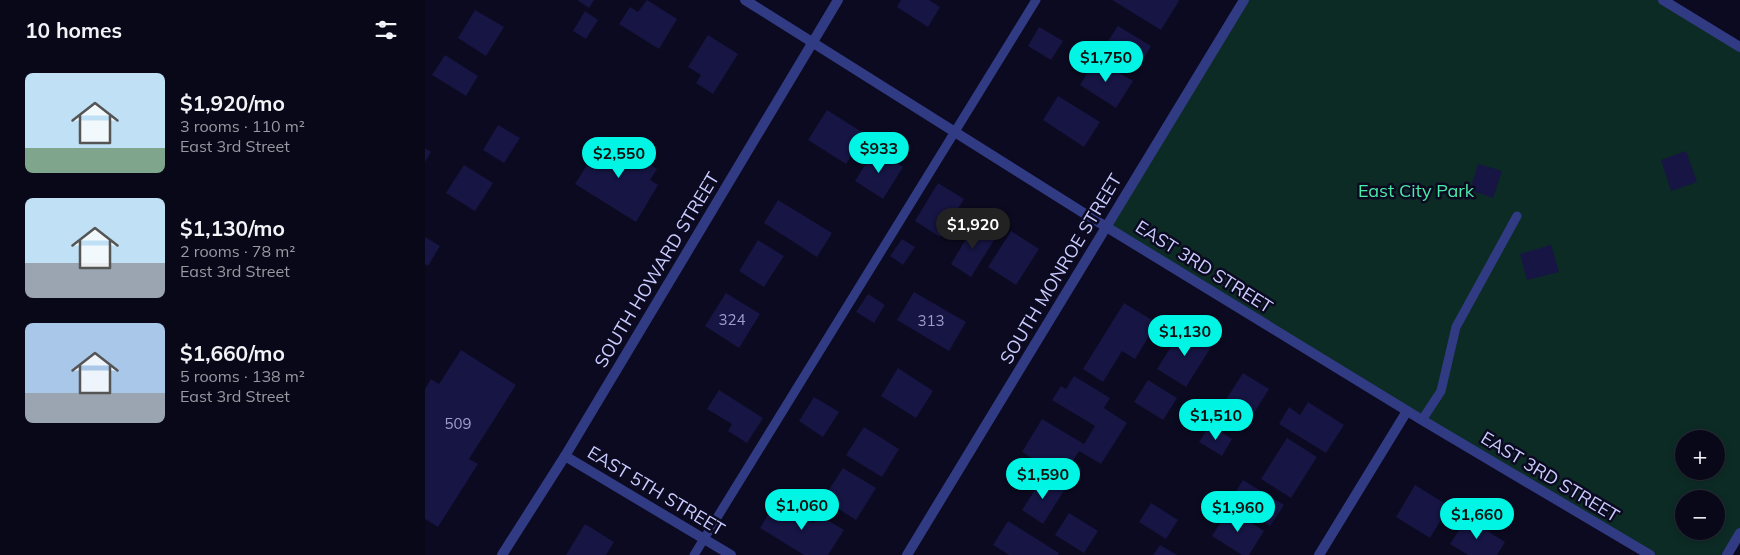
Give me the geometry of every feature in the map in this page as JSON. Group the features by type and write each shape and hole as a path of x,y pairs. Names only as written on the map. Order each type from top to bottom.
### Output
{"street":[{"name":"EAST 3RD STREET","path":"745,0 1105,226 1407,411 1650,555"},
{"name":"SOUTH HOWARD STREET","path":"503,555 565,456 837,0"},
{"name":"SOUTH MONROE STREET","path":"907,555 1105,226 1244,0"},
{"path":"1663,0 1740,46"},
{"path":"1319,555 1407,411"},
{"name":"EAST 5TH STREET","path":"565,456 731,555"},
{"path":"1727,555 1740,533"}],"lane":[{"path":"694,555 1036,0"},
{"path":"1422,420 1441,391 1456,327 1517,216"}],"green space":[{"name":"East City Park","path":"1244,0 1663,0 1740,47 1740,533 1727,555 1650,555 1105,226"}],"building":[{"path":"577,0 594,0 589,8"},
{"path":"647,0 677,19 659,49 619,24 630,7 638,12"},
{"path":"901,0 929,0 940,7 928,27 897,7"},
{"path":"1112,0 1178,0 1179,1 1161,30"},
{"path":"475,10 504,27 486,56 458,38"},
{"path":"585,11 598,20 586,39 573,31"},
{"path":"1118,26 1151,46 1136,71 1102,50"},
{"path":"1039,27 1063,41 1051,60 1028,46"},
{"path":"708,35 738,54 713,94 696,83 701,75 688,67"},
{"path":"445,55 478,76 466,96 432,75"},
{"path":"1096,59 1133,81 1116,108 1080,85"},
{"path":"1058,96 1100,122 1084,147 1043,120"},
{"path":"827,110 865,134 846,164 808,140"},
{"path":"498,125 520,138 504,163 483,150"},
{"path":"605,136 657,169 650,180 658,185 636,222 575,184"},
{"path":"425,148 431,152 425,162"},
{"path":"875,149 903,167 883,199 855,181"},
{"path":"1686,151 1697,182 1671,191 1661,160"},
{"path":"1478,164 1502,171 1493,198 1470,190"},
{"path":"464,165 493,183 475,211 446,193"},
{"path":"938,183 964,199 940,237 915,221"},
{"path":"778,200 832,233 817,257 764,223"},
{"path":"975,224 996,237 971,277 951,264"},
{"path":"1011,231 1039,249 1016,285 988,267"},
{"path":"425,237 440,246 428,266 425,264"},
{"path":"902,239 915,247 903,265 890,256"},
{"path":"758,240 784,256 764,287 739,271"},
{"path":"1551,245 1559,272 1527,280 1520,254"},
{"path":"914,292 966,322 949,351 897,320"},
{"path":"726,293 760,314 739,348 705,326"},
{"path":"868,294 885,305 874,323 856,312"},
{"path":"1124,303 1157,323 1135,359 1122,351 1103,382 1083,369"},
{"path":"1184,326 1213,344 1186,387 1157,369"},
{"path":"461,350 516,385 469,459 478,464 438,527 425,519 425,389 431,379 439,384"},
{"path":"898,368 933,391 916,418 881,396"},
{"path":"1243,373 1269,389 1242,432 1216,415"},
{"path":"1074,376 1110,398 1104,408 1127,423 1101,464 1079,451 1063,477 1022,452 1042,419 1084,444 1095,426 1052,400 1061,386 1066,389"},
{"path":"1148,380 1177,398 1163,420 1134,402"},
{"path":"719,390 763,418 747,443 728,431 732,424 707,409"},
{"path":"814,397 839,412 823,437 799,421"},
{"path":"1308,402 1344,425 1326,453 1279,424 1289,407 1300,415"},
{"path":"1210,425 1232,439 1222,456 1199,442"},
{"path":"864,427 899,449 882,477 846,455"},
{"path":"1287,438 1317,457 1291,498 1261,479"},
{"path":"843,468 876,488 856,520 823,499"},
{"path":"1044,476 1065,489 1043,524 1022,510"},
{"path":"1243,480 1284,505 1270,526 1230,501"},
{"path":"1415,485 1449,506 1430,538 1396,517"},
{"path":"777,500 814,523 819,515 844,530 828,555 804,555 760,528"},
{"path":"1151,503 1178,520 1166,539 1139,522"},
{"path":"1229,509 1264,531 1249,555 1242,555 1212,536"},
{"path":"1069,513 1098,531 1084,553 1055,535"},
{"path":"1467,518 1505,542 1497,555 1468,555 1450,544"},
{"path":"1008,521 1059,553 1058,555 1009,555 993,545"},
{"path":"585,524 614,542 606,555 566,555"},
{"path":"1160,545 1177,555 1153,555"}]}
